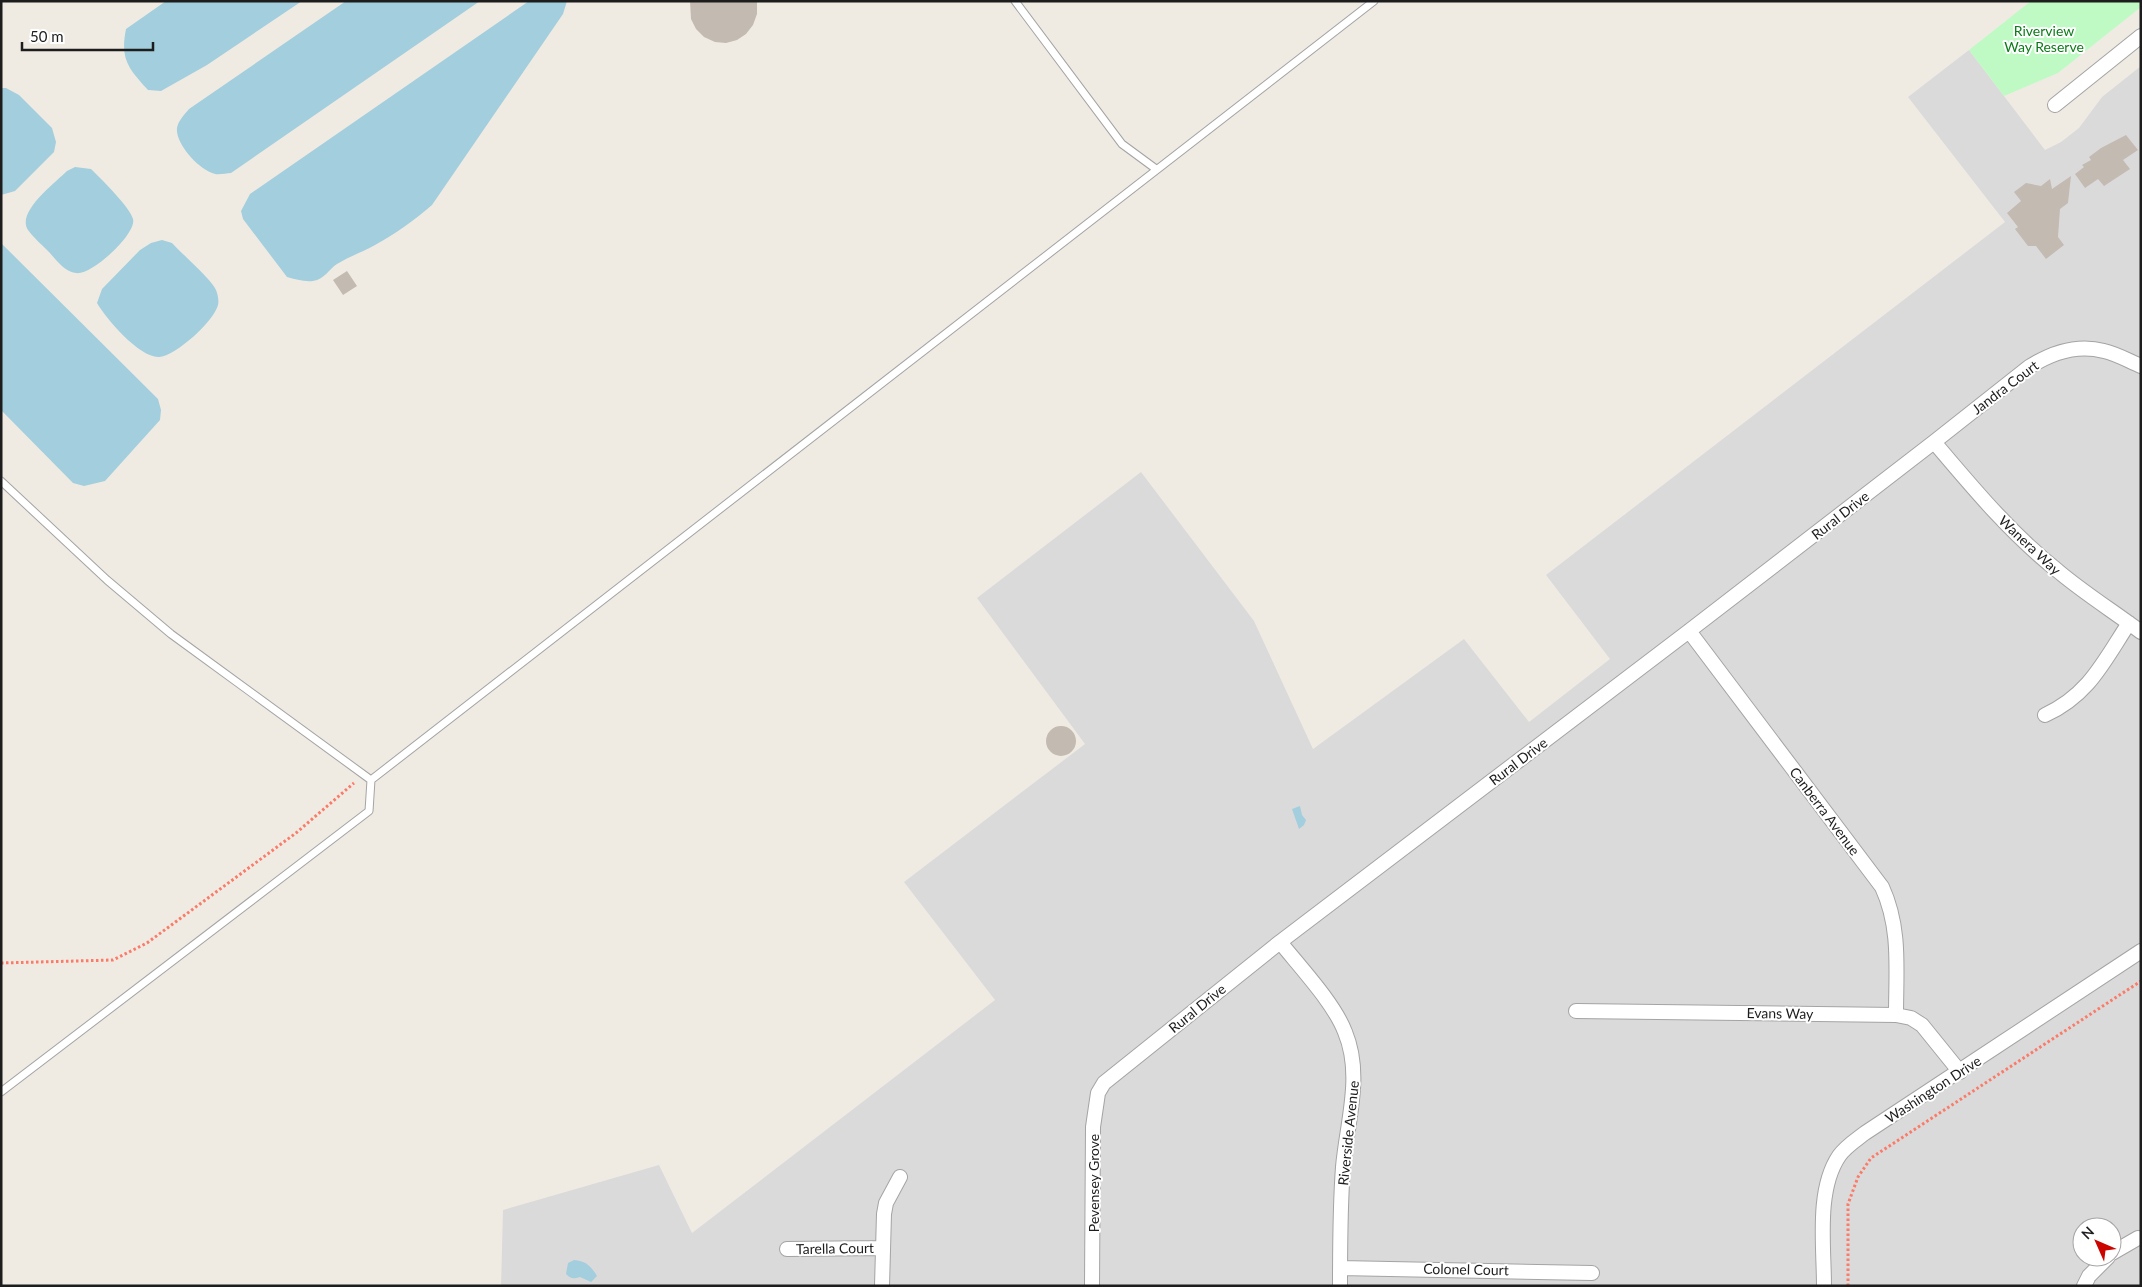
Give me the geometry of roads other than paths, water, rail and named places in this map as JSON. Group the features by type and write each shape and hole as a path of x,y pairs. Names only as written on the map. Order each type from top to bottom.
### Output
{"street":[{"path":"2056,104 2141,36"},
{"name":"Jandra Court","path":"1934,442 2029,366 2060,352 2090,349 2105,351 2141,366"},
{"name":"Wanera Way","path":"1934,442 1976,492 2024,542 2057,571 2135,627"},
{"name":"Rural Drive","path":"1104,1083 1280,942 1934,442"},
{"path":"2045,715 2060,708 2082,691 2135,627"},
{"name":"Canberra Avenue","path":"1689,631 1882,887 1893,915 1896,934 1896,1015"},
{"name":"Riverside Avenue","path":"1280,942 1334,1012 1345,1030 1354,1063 1354,1082 1343,1166 1340,1286"},
{"name":"Washington Drive","path":"1824,1286 1824,1208 1826,1185 1832,1168 1840,1155 1865,1134 2141,951"},
{"name":"Evans Way","path":"1576,1011 1896,1015 1911,1018 1922,1025 1960,1072"},
{"name":"Pevensey Grove","path":"1092,1286 1093,1127 1098,1093 1104,1083"},
{"name":"Tarella Court","path":"882,1286 885,1208 900,1177"},
{"path":"2122,1247 2138,1238"},
{"name":"Tarella Court","path":"787,1249 883,1248"},
{"path":"2084,1286 2089,1276 2098,1267"},
{"name":"Colonel Court","path":"1340,1268 1592,1272"}],"lane":[{"path":"1015,1 1122,144 1156,169"},
{"path":"1,1092 369,811 371,780 1374,1"},
{"path":"1,481 107,580 171,634 371,780"}],"water":[{"path":"166,1 302,1 207,65 161,91 148,90 127,62 124,48 126,29"},
{"path":"346,1 480,1 231,173 215,174 202,168 184,149 177,134 179,123 189,109"},
{"path":"529,1 567,1 563,14 432,205 397,231 337,264 317,280 306,281 287,277 243,219 241,211 250,194"},
{"path":"1,88 6,88 19,95 52,128 56,142 54,152 15,191 1,195"},
{"path":"75,167 91,169 121,201 133,219 128,234 112,253 92,268 76,273 60,264 30,233 26,223 27,215 38,198 67,171"},
{"path":"162,240 172,243 209,280 216,290 218,305 209,320 193,337 175,351 159,357 151,356 133,345 97,303 102,289 140,250 151,243"},
{"path":"1,243 158,399 161,410 160,420 105,481 84,486 73,483 1,410"},
{"path":"1300,806 1302,815 1306,820 1299,829 1292,809"},
{"path":"574,1260 588,1265 597,1276 591,1282 580,1277 569,1277 566,1274 568,1263"}],"park label":[{"name":"Riverview Way Reserve","path":"2044,38"}]}
